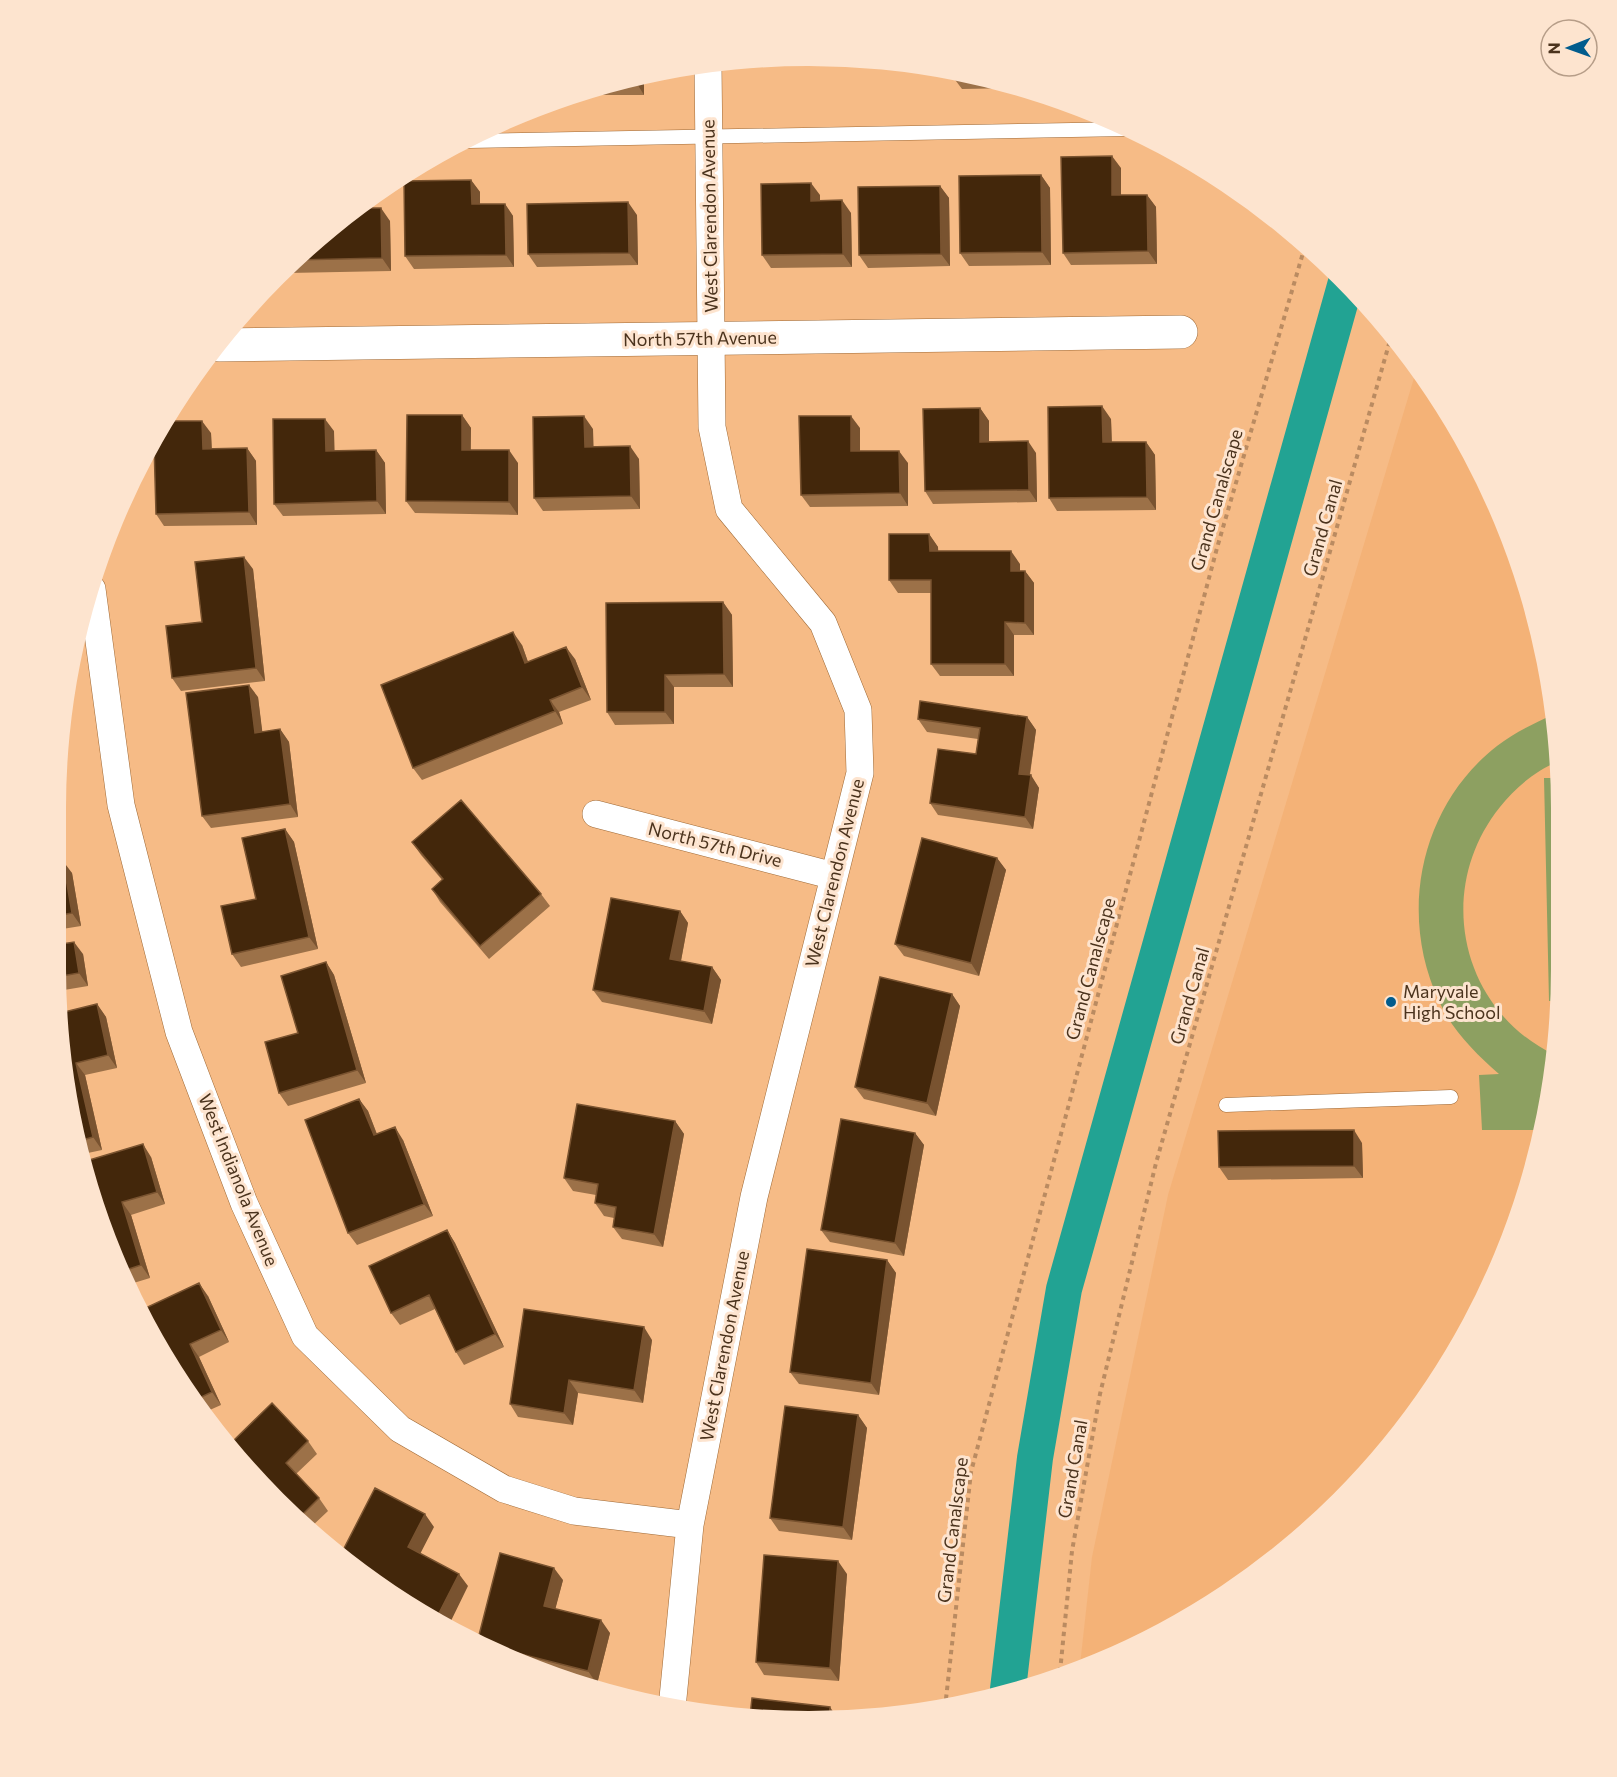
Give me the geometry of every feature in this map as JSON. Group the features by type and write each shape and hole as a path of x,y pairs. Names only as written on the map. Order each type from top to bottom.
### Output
{"street":[{"name":"West Clarendon Avenue","path":"673,1698 690,1525 754,1197 860,773 858,710 823,624 729,509 712,427 708,73"},
{"name":"North 57th Avenue","path":"228,345 1181,332"},
{"name":"West Indianola Avenue","path":"94,605 121,805 179,1032 244,1203 305,1336 400,1429 504,1489 574,1511 690,1525"},
{"name":"North 57th Drive","path":"596,814 834,876"}],"lane":[{"path":"485,141 1107,129"},
{"path":"1226,1105 1451,1096"}],"path":[{"name":"Grand Canalscape","path":"946,1698 971,1472 1217,548 1303,254"},
{"name":"Grand Canal","path":"1060,1667 1072,1551 1100,1394 1156,1163 1389,345"}],"shaded area":[{"name":"Maryvale High School","path":"1414,379 1452,437 1494,524 1512,570 1526,616 1545,712 1551,808 1549,1017 1545,1065 1526,1161 1512,1207 1494,1253 1452,1340 1398,1421 1367,1458 1334,1494 1261,1558 1180,1612 1081,1659 1092,1557 1168,1195"}],"green space":[{"path":"1546,718 1549,766 1526,781 1512,794 1500,807 1480,839 1467,874 1463,910 1467,945 1478,978 1497,1009 1523,1035 1546,1050 1545,1065 1533,1130 1482,1130 1479,1075 1499,1074 1457,1031 1439,1001 1427,968 1420,933 1419,898 1424,863 1434,830 1450,799 1471,771 1497,746"},
{"path":"1544,778 1550,778 1551,808 1549,1001"}],"building":[{"path":"1112,156 1112,195 1147,195 1148,251 1063,253 1061,157"},
{"path":"1041,175 1042,252 960,253 959,176"},
{"path":"471,180 472,204 505,204 506,255 405,256 404,186 412,181"},
{"path":"811,183 811,201 842,200 843,254 762,255 761,184"},
{"path":"940,186 941,254 859,255 858,187"},
{"path":"628,202 629,253 528,254 527,204"},
{"path":"372,208 381,208 382,258 308,260"},
{"path":"1102,406 1103,442 1146,442 1147,497 1049,498 1048,407"},
{"path":"980,408 980,442 1028,441 1029,490 925,491 923,409"},
{"path":"407,415 462,415 462,450 509,450 509,502 406,501"},
{"path":"584,416 585,447 630,446 631,496 534,498 533,417"},
{"path":"799,416 851,416 851,451 899,451 900,493 801,495"},
{"path":"273,419 325,419 326,451 376,450 377,501 274,504"},
{"path":"175,421 202,421 203,449 247,448 249,512 156,514 154,458"},
{"path":"889,534 929,534 930,551 1011,551 1011,571 1025,571 1025,623 1005,622 1005,664 931,664 931,580 889,580"},
{"path":"244,557 256,668 172,678 166,626 202,622 195,562"},
{"path":"723,602 724,674 665,675 665,712 607,712 606,603"},
{"path":"513,632 525,663 566,647 582,687 550,700 555,711 413,768 381,685"},
{"path":"249,685 255,733 280,729 290,804 202,816 186,693"},
{"path":"920,701 1027,717 1019,774 1031,775 1025,817 930,803 938,749 976,754 980,728 918,719"},
{"path":"461,800 541,894 480,946 432,889 443,879 412,842"},
{"path":"285,829 309,937 232,954 221,906 256,899 242,838"},
{"path":"922,838 997,858 971,963 895,944"},
{"path":"66,878 72,913 66,914"},
{"path":"611,898 680,911 670,959 712,967 704,1011 593,990"},
{"path":"74,942 79,973 66,975 66,943"},
{"path":"326,962 357,1070 279,1093 265,1042 298,1033 281,976"},
{"path":"880,977 952,994 927,1103 855,1087"},
{"path":"97,1004 108,1055 76,1063 93,1137 86,1139 72,1065 68,1011"},
{"path":"359,1099 374,1135 395,1127 424,1204 348,1233 305,1120"},
{"path":"577,1104 675,1121 654,1234 613,1227 616,1207 595,1203 598,1184 564,1178"},
{"path":"841,1119 915,1133 895,1243 821,1230"},
{"path":"1354,1130 1354,1166 1219,1167 1218,1131"},
{"path":"143,1144 157,1192 122,1202 141,1265 130,1269 105,1207 91,1160"},
{"path":"447,1230 495,1334 456,1352 429,1295 391,1313 369,1266"},
{"path":"807,1249 887,1260 871,1383 790,1372"},
{"path":"199,1283 221,1330 190,1344 212,1392 202,1397 165,1340 148,1307"},
{"path":"524,1309 644,1327 634,1390 569,1380 564,1413 510,1404"},
{"path":"272,1403 308,1441 286,1463 319,1498 304,1513 283,1494 235,1440"},
{"path":"785,1406 858,1415 843,1527 770,1518"},
{"path":"375,1488 425,1514 408,1547 459,1574 439,1613 396,1586 344,1548"},
{"path":"500,1553 554,1568 544,1606 601,1620 588,1671 530,1656 479,1634"},
{"path":"764,1555 838,1561 830,1668 756,1662"},
{"path":"752,1698 830,1707 830,1710 808,1711 751,1708"}],"waterway":[{"path":"1009,1684 1035,1458 1064,1289 1343,293"}],"place":[{"name":"Maryvale High School","path":"1391,1002"}]}
